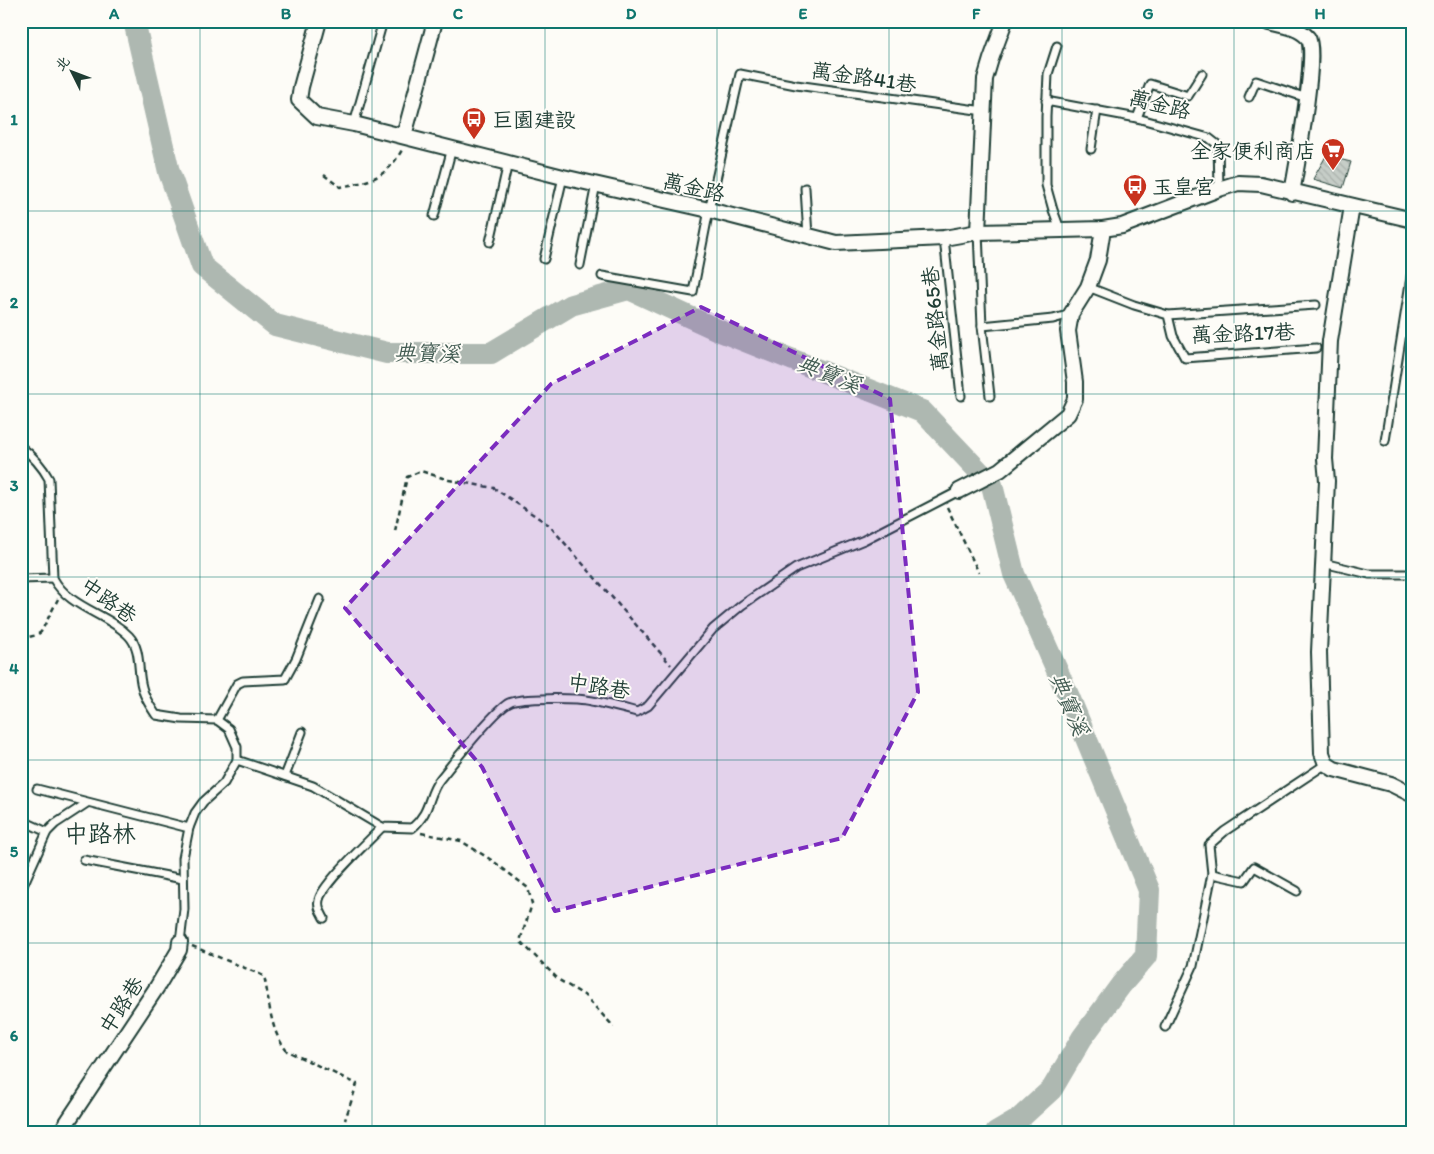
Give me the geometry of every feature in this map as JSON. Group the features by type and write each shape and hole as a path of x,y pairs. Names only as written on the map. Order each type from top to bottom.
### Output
{"street":[{"name":"萬金路","path":"319,21 300,87 299,100 317,117 354,124 563,177 710,210 836,243 944,238 978,232 1103,229 1122,226 1218,189 1238,184 1261,184 1413,220"},
{"path":"406,137 436,21"},
{"path":"978,232 985,79 1005,21"},
{"path":"1266,21 1291,25 1309,40 1311,49 1307,98 1292,192"},
{"path":"1352,206 1330,340 1325,459 1327,482 1319,652 1322,753 1326,764 1334,769 1391,784 1413,795"},
{"path":"959,491 1000,470 1068,414 1075,400 1075,382 1068,331 1071,314 1088,287 1098,260 1103,229"},
{"name":"中路巷","path":"60,1133 158,987 179,950 180,942"}],"lane":[{"path":"354,124 383,21"},
{"path":"1057,46 1048,74 1046,100 1046,185 1060,229"},
{"name":"萬金路41巷","path":"710,210 740,74 796,85 984,111"},
{"path":"1137,118 1150,84 1188,96 1202,74"},
{"path":"1250,97 1256,81 1307,98"},
{"name":"萬金路","path":"1046,100 1137,118 1215,141 1218,145 1218,189"},
{"path":"1091,149 1097,110"},
{"path":"434,216 452,148"},
{"path":"490,242 508,163"},
{"path":"544,259 563,177"},
{"path":"580,265 596,184"},
{"path":"805,188 808,237"},
{"path":"602,276 693,292 710,210"},
{"path":"978,232 982,326 990,396"},
{"name":"萬金路65巷","path":"944,238 961,396"},
{"path":"1385,441 1413,264"},
{"name":"萬金路17巷","path":"1088,287 1134,305 1168,315 1316,305"},
{"path":"982,326 1053,319 1071,314"},
{"name":"萬金路17巷","path":"1168,315 1173,336 1185,358 1316,348"},
{"name":"中路巷","path":"21,447 32,456 45,471 49,479 53,578 62,591 78,604 113,624 129,636 137,648 142,688 147,701 156,715 182,719 217,720"},
{"name":"中路巷","path":"412,828 421,820 438,781 486,725 508,703 523,698 590,700 637,712 648,706 713,629 742,605 796,568 864,540 959,491"},
{"path":"1323,563 1369,574 1413,574"},
{"path":"21,579 53,578"},
{"path":"320,599 296,659 285,679 243,681 238,684 217,720 229,729 236,747 237,760 313,786 382,827 412,828"},
{"path":"286,776 302,732"},
{"name":"中路巷","path":"180,942 184,909 183,858 189,828 203,802 224,783 237,760"},
{"path":"1165,1028 1193,966 1212,874 1209,845 1225,831 1326,764"},
{"path":"37,789 189,828"},
{"path":"21,890 47,832 55,824 87,803"},
{"path":"21,820 47,832"},
{"path":"324,918 318,907 319,899 325,886 382,827"},
{"path":"84,860 183,879"},
{"path":"1212,874 1244,881 1254,867 1297,891"}],"path":[{"path":"324,175 340,187 370,181 391,167 402,150 406,137"},
{"path":"395,531 407,477 421,471 449,480 494,488 549,525 677,672"},
{"path":"943,500 979,573"},
{"path":"21,639 37,636 41,632 62,591"},
{"path":"412,828 421,834 460,840 528,888 532,904 520,941 559,980 584,995 614,1027"},
{"path":"180,942 264,976 273,1024 282,1045 287,1051 357,1084 344,1120"}],"highlighted area":[{"path":"701,307 890,399 918,692 842,838 555,911 482,767 345,608 551,384"}],"building":[{"name":"全家便利商店","path":"1326,156 1351,162 1343,188 1313,179"}],"waterway":[{"name":"典寶溪","path":"136,21 135,25 169,172 202,266 275,325 387,353 491,353 571,305 629,289 720,331 922,411 992,485 1014,574 1069,697 1149,890 1146,956 1121,985 1082,1038 1052,1089 1018,1120 996,1133"}],"place":[{"name":"巨園建設","path":"474,140"},
{"name":"全家便利商店","path":"1333,171"},
{"name":"玉皇宮","path":"1135,207"}],"district":[{"name":"中路林","path":"100,833"}]}
